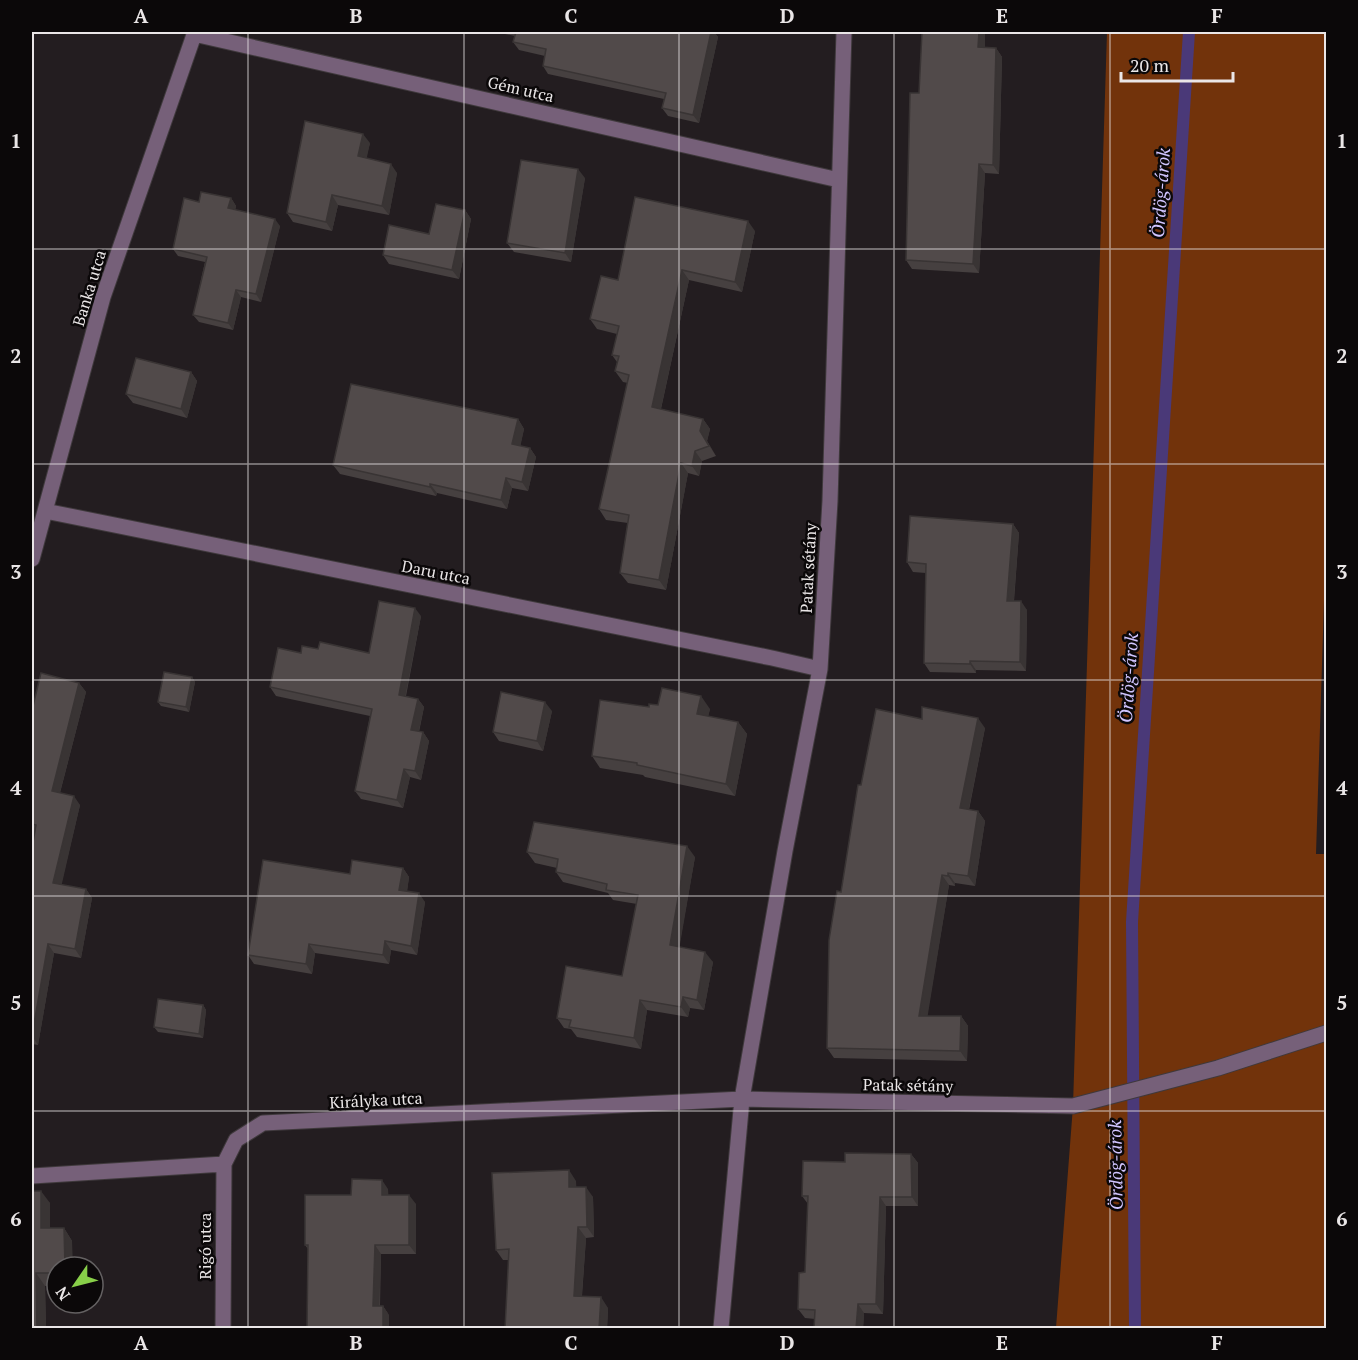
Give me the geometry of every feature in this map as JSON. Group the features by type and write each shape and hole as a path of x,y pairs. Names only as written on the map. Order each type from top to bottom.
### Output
{"street":[{"name":"Patak sétány","path":"721,1329 742,1099 785,851 820,669 830,501 844,32"},
{"name":"Gém utca","path":"195,33 839,180"},
{"name":"Banka utca","path":"32,559 103,297 195,33"},
{"name":"Daru utca","path":"45,511 820,669"},
{"name":"Patak sétány","path":"742,1099 1073,1106 1218,1068 1326,1033"},
{"name":"Királyka utca","path":"224,1164 236,1140 263,1124 742,1099"},
{"path":"32,1176 224,1164"},
{"name":"Rigó utca","path":"222,1329 224,1164"}],"shaded area":[{"path":"1107,32 1326,32 1326,600 1324,601 1316,854 1326,854 1326,1328 1056,1328 1073,1106"}],"building":[{"path":"516,32 711,32 693,115 662,108 666,93 543,66 546,49 513,42"},
{"path":"922,32 979,32 978,47 996,48 993,165 979,164 973,264 906,260 910,93 919,93"},
{"path":"305,121 363,134 358,156 391,164 382,206 332,195 326,222 287,213"},
{"path":"521,160 578,169 565,253 507,243"},
{"path":"201,192 231,198 228,208 275,219 256,294 236,290 228,323 193,315 207,257 173,249 184,198 199,202"},
{"path":"635,197 748,221 735,282 682,270 652,407 703,419 700,431 709,446 695,451 692,466 681,463 659,580 620,573 629,515 599,509 629,375 615,371 619,356 612,355 619,326 590,319 601,276 618,280"},
{"path":"436,204 465,210 452,270 383,255 389,225 429,234"},
{"path":"136,358 191,372 181,409 126,394"},
{"path":"351,384 518,419 512,444 530,448 522,482 506,478 501,500 333,465"},
{"path":"910,516 1013,524 1007,601 1021,601 1020,662 924,663 926,564 907,562"},
{"path":"379,601 415,608 399,695 418,699 411,730 423,732 415,771 404,769 397,800 355,791 372,709 270,687 278,648 301,653 302,646 318,649 320,642 369,653"},
{"path":"164,672 192,677 186,707 158,702"},
{"path":"41,673 79,683 52,791 74,796 53,883 86,889 75,949 48,944 32,1035 32,848 36,825 32,824 32,710"},
{"path":"662,688 701,696 697,714 738,722 726,784 637,765 637,763 592,756 600,700 649,707 649,704 658,705"},
{"path":"501,692 545,702 537,741 493,732"},
{"path":"922,707 978,718 960,808 978,811 968,876 948,873 948,876 942,875 919,1016 961,1016 960,1051 827,1048 829,940 837,891 841,892 858,785 861,785 876,709 922,719"},
{"path":"534,822 687,846 670,945 705,952 697,1000 683,997 681,1007 640,1000 634,1038 569,1027 571,1020 557,1018 566,966 622,976 638,895 606,890 607,884 556,872 558,859 527,852"},
{"path":"263,860 350,874 352,860 403,868 399,890 419,893 411,946 385,941 383,955 309,944 306,964 248,955"},
{"path":"158,999 203,1005 199,1034 154,1027"},
{"path":"845,1153 911,1154 912,1197 880,1197 876,1304 858,1304 856,1329 814,1329 815,1310 798,1309 799,1273 805,1272 808,1196 802,1196 803,1161 845,1162"},
{"path":"569,1170 569,1187 586,1187 587,1227 578,1227 574,1296 601,1297 599,1329 505,1329 509,1249 496,1250 492,1173"},
{"path":"352,1179 382,1180 382,1195 409,1195 409,1245 375,1245 373,1306 383,1306 383,1329 307,1329 308,1245 305,1245 305,1195 351,1195"},
{"path":"32,1191 41,1191 41,1228 64,1228 65,1255 45,1255 45,1273 36,1273 37,1329 32,1329"}],"waterway":[{"name":"Ördög-árok","path":"1135,1328 1132,922 1189,32"}]}
